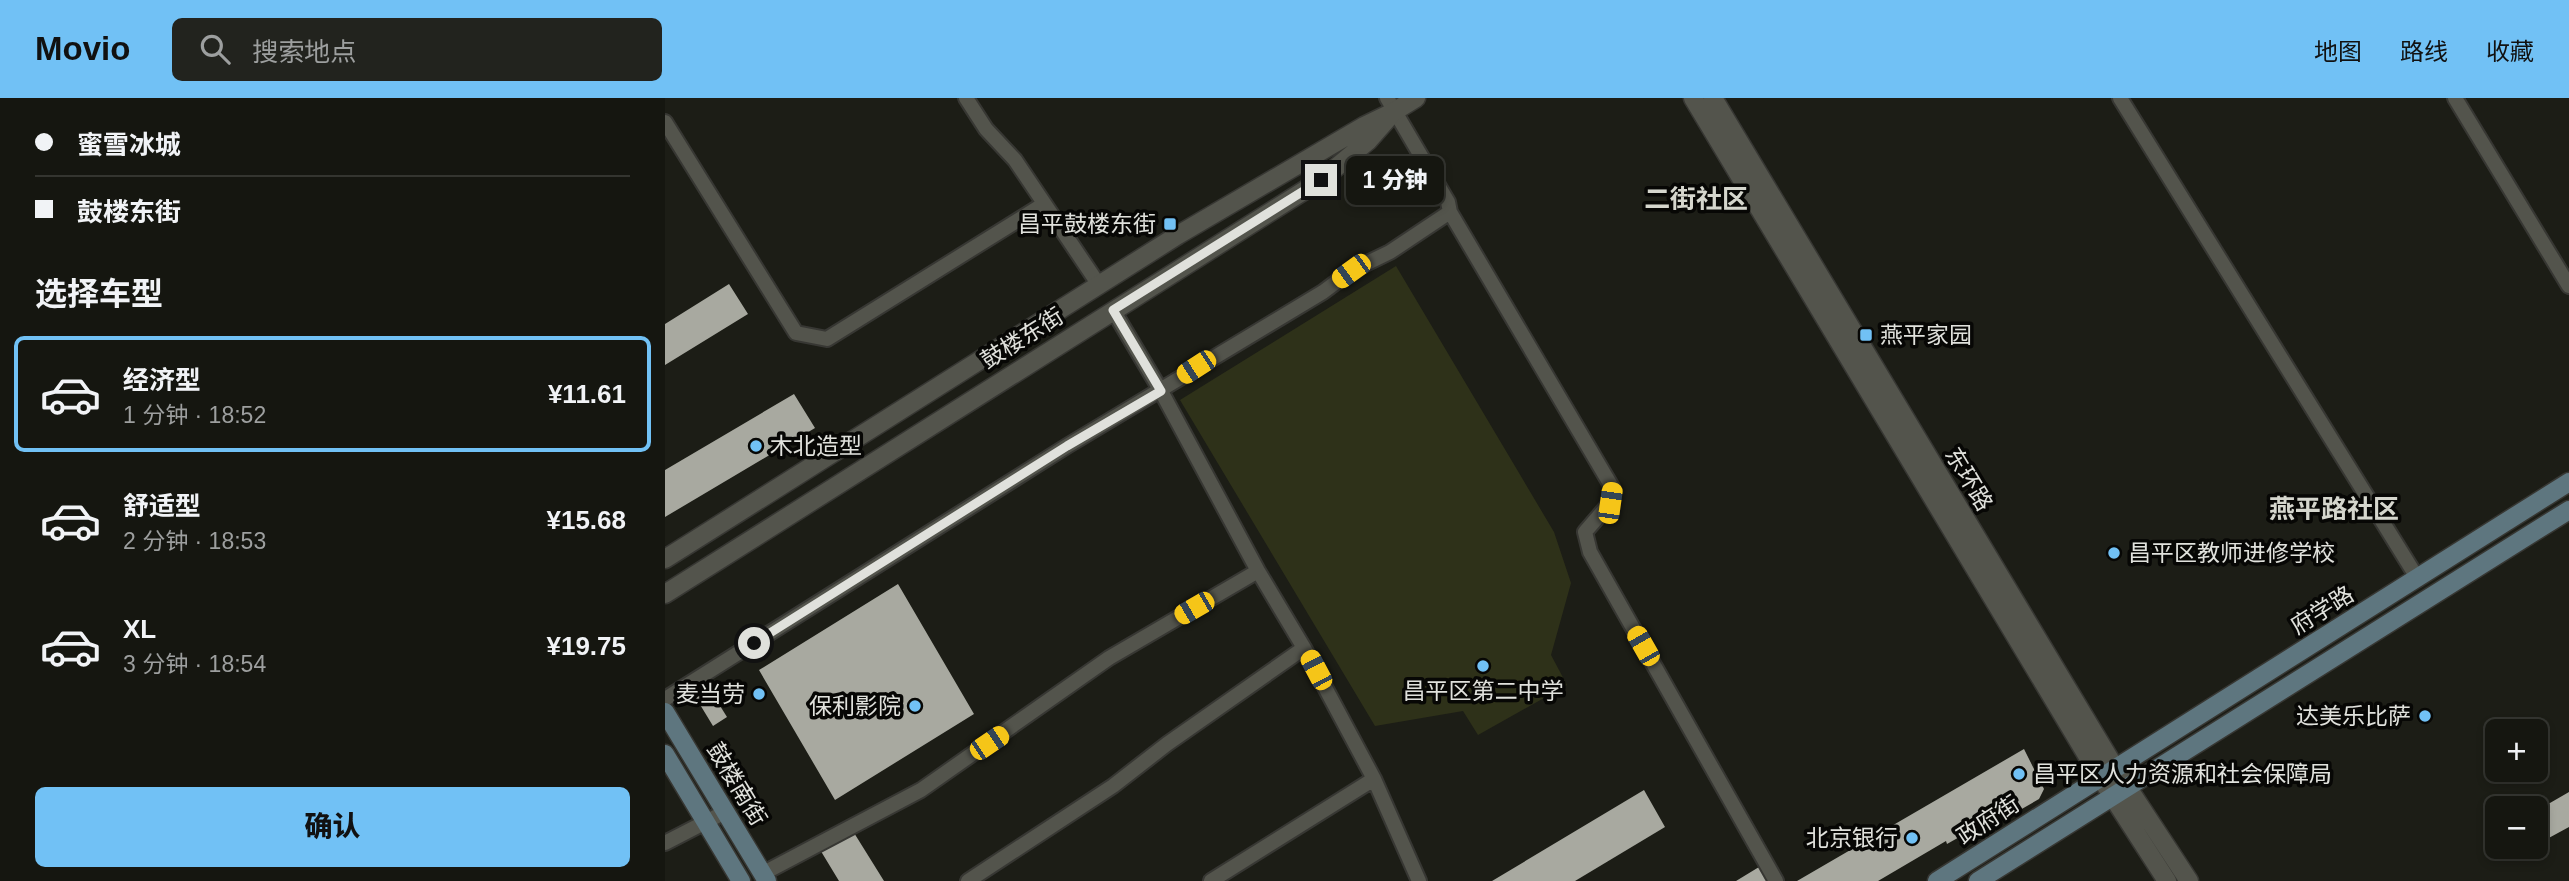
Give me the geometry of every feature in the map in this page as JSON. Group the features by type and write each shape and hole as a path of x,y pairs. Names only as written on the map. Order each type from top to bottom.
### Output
{"main road":[{"name":"府学路","path":"2107,773 2569,482"},
{"name":"府学路","path":"2112,797 2569,510"},
{"name":"鼓楼南街","path":"665,712 765,877"},
{"name":"鼓楼南街","path":"665,754 741,881"},
{"name":"政府街","path":"1937,881 2107,773"},
{"name":"政府街","path":"1978,881 2112,797"}],"street":[{"path":"966,98 986,129 1015,160 1099,285"},
{"name":"鼓楼东街","path":"665,559 1099,285 1364,126 1391,105 1416,98"},
{"name":"东环路","path":"1693,98 2107,773 2128,788 2189,881"},
{"name":"东环路","path":"1713,98 2107,773"},
{"path":"2120,98 2418,579"},
{"path":"2455,98 2569,286"},
{"path":"1391,105 1448,202 1450,212 1612,487 1610,503 1585,532 1590,552 1776,881"},
{"name":"鼓楼东街","path":"665,594 1321,180 1369,141 1391,105"},
{"path":"665,122 796,334 827,339 1044,204"},
{"path":"665,699 1045,460 1161,391 1214,355 1323,292 1351,271 1390,252 1450,212"},
{"path":"1113,310 1304,648 1374,779 1419,881"},
{"path":"765,877 921,790 1109,658 1258,570"},
{"path":"968,881 1113,786 1167,744 1304,648"},
{"path":"2107,773 2112,797 2167,881"},
{"path":"1211,881 1374,779"},
{"path":"665,843 725,812"}],"green space":[{"path":"1396,266 1554,532 1571,583 1551,655 1567,685 1478,735 1463,711 1375,726 1180,400"}],"building":[{"path":"729,284 748,314 665,365 665,324"},
{"path":"794,394 815,428 665,517 665,470"},
{"path":"898,584 974,714 835,800 759,670"},
{"path":"706,692 713,703 717,701 727,717 713,726 696,698"},
{"path":"2024,749 2044,789 2039,799 1994,821 1993,818 1947,844 1946,841 1878,881 1797,881"},
{"path":"1644,790 1665,827 1575,881 1492,881"},
{"path":"2569,792 2569,827 2548,838 2548,804"},
{"path":"851,828 884,881 839,881 819,848"},
{"path":"1759,867 1767,881 1736,881"}],"place":[{"name":"昌平鼓楼东街","path":"1170,224"},
{"name":"燕平家园","path":"1866,335"},
{"name":"木北造型","path":"756,446"},
{"name":"昌平区教师进修学校","path":"2114,553"},
{"name":"昌平区第二中学","path":"1483,666"},
{"name":"麦当劳","path":"759,694"},
{"name":"保利影院","path":"915,706"},
{"name":"达美乐比萨","path":"2425,716"},
{"name":"昌平区人力资源和社会保障局","path":"2019,774"},
{"name":"北京银行","path":"1912,838"}],"district":[{"name":"二街社区","path":"1696,199"},
{"name":"燕平路社区","path":"2334,509"}],"route":[{"path":"754,643 1067,446 1161,391 1113,310 1321,180"}]}
